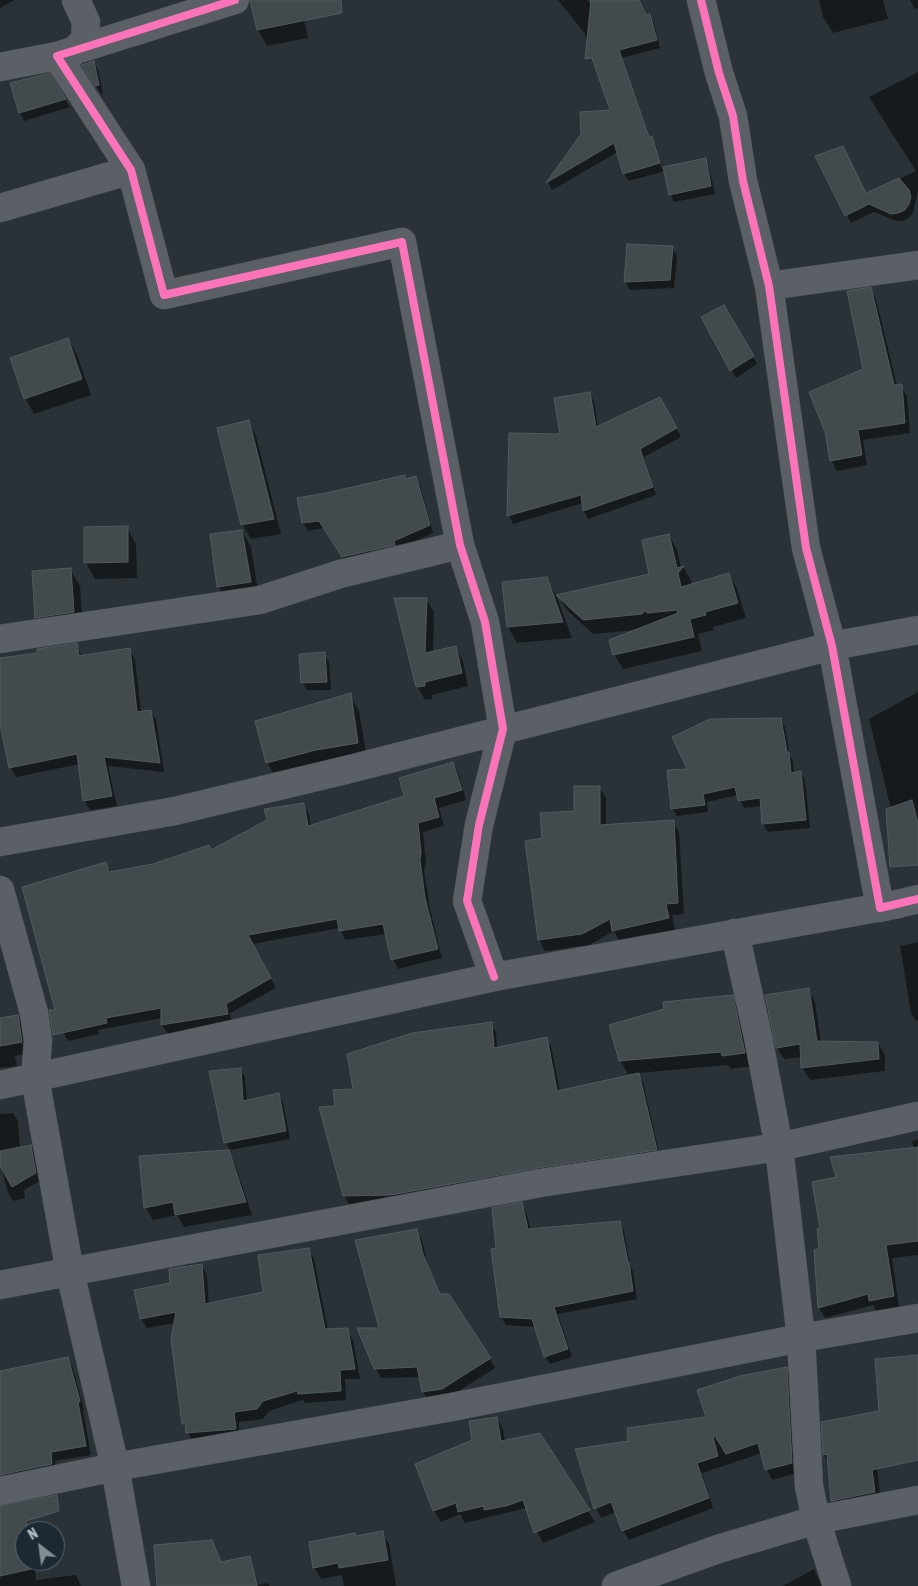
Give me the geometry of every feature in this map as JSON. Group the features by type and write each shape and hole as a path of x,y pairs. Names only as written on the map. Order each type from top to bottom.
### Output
{"street":[{"path":"0,67 72,53 85,40 86,22 76,0"},
{"path":"56,56 235,0"},
{"path":"701,0 719,73 733,116 743,181 769,286 806,548 832,646 880,908"},
{"path":"56,56 131,170 164,295 402,242 460,545 485,622 503,729 479,825 467,901 494,977"},
{"path":"0,208 131,170"},
{"path":"769,286 918,265"},
{"path":"0,639 260,600 340,574 460,545"},
{"path":"0,842 175,810 350,769 832,646 918,630"},
{"path":"0,890 34,1013 38,1041 35,1078 70,1272 114,1467 136,1586"},
{"path":"0,1085 494,977 918,900"},
{"path":"735,933 758,1037 779,1147 801,1338 809,1486 816,1520 837,1586"},
{"path":"0,1285 540,1184 779,1147 918,1116"},
{"path":"0,1491 114,1467 452,1407 801,1338 918,1318"},
{"path":"616,1586 718,1549 816,1520 918,1500"}],"building":[{"path":"250,0 341,0 342,13 257,30"},
{"path":"591,0 639,0 646,15 650,14 657,40 619,50 649,137 652,136 660,163 623,174 614,143 546,183 581,134 580,112 610,110 592,58 585,59"},
{"path":"94,61 99,85 95,86 81,65"},
{"path":"50,73 66,99 19,113 10,83"},
{"path":"843,146 866,193 899,178 909,190 911,197 905,210 891,214 869,204 845,216 815,156"},
{"path":"706,158 711,186 669,195 663,167"},
{"path":"627,244 673,246 670,280 624,282"},
{"path":"871,287 894,385 902,384 905,423 858,430 862,455 830,461 825,432 809,392 863,369 847,291"},
{"path":"724,305 754,356 730,371 701,317"},
{"path":"68,338 82,379 24,399 10,358"},
{"path":"590,392 596,427 660,397 677,428 640,449 653,487 583,511 581,495 507,516 509,433 560,434 554,398"},
{"path":"249,420 274,519 241,525 217,428"},
{"path":"405,475 405,479 416,476 430,525 394,541 395,545 342,557 319,521 302,523 297,498"},
{"path":"128,526 128,562 84,563 84,527"},
{"path":"242,530 251,582 217,587 210,534"},
{"path":"669,534 677,568 684,566 678,573 681,587 729,573 738,603 705,612 706,615 690,619 694,637 613,655 609,640 678,613 677,610 647,613 645,610 642,614 583,620 556,595 649,574 642,540"},
{"path":"71,568 74,612 35,618 32,571"},
{"path":"547,577 563,622 507,627 502,582"},
{"path":"394,598 427,598 425,653 456,646 462,673 425,682 425,686 416,687"},
{"path":"77,643 79,656 130,648 137,712 151,710 160,763 104,757 112,796 83,801 77,754 9,768 0,724 0,658 37,653 37,649"},
{"path":"325,652 327,682 301,683 299,654"},
{"path":"351,693 358,743 316,750 266,763 255,721"},
{"path":"781,718 787,752 789,752 791,773 801,771 806,820 762,824 760,798 738,801 735,787 703,794 705,805 671,809 667,770 687,769 672,737 710,719"},
{"path":"453,762 462,790 434,798 439,817 418,823 425,898 438,949 391,960 383,924 339,931 337,919 248,935 271,978 226,1004 228,1014 161,1025 161,1008 106,1018 107,1023 53,1035 49,1010 55,1010 22,887 106,862 109,872 153,864 209,845 211,850 267,820 264,809 304,803 308,826 404,796 399,778"},
{"path":"574,786 600,786 600,825 674,820 678,903 666,904 669,918 612,931 610,919 582,934 538,940 525,841 542,838 540,813 574,811"},
{"path":"912,800 918,823 918,865 890,867 886,809"},
{"path":"809,988 817,1041 878,1042 879,1059 801,1068 800,1044 776,1048 765,995"},
{"path":"733,995 745,1053 722,1056 721,1052 619,1061 609,1025 664,1009 663,1002"},
{"path":"18,1015 22,1042 0,1046 0,1018"},
{"path":"492,1022 494,1048 547,1037 557,1091 639,1073 657,1150 538,1168 391,1195 343,1196 319,1107 335,1106 333,1090 353,1089 347,1054 412,1033"},
{"path":"241,1068 243,1101 279,1093 286,1131 224,1143 209,1071"},
{"path":"31,1145 36,1173 12,1187 0,1166 0,1151"},
{"path":"918,1147 918,1241 886,1245 894,1296 869,1301 868,1294 818,1308 814,1250 819,1248 817,1229 820,1228 812,1182 836,1177 830,1157"},
{"path":"229,1150 246,1202 175,1215 173,1202 144,1208 139,1156"},
{"path":"522,1202 528,1229 620,1221 629,1262 633,1291 554,1307 568,1349 544,1357 532,1319 500,1317 491,1249 496,1248 492,1208"},
{"path":"417,1229 423,1254 440,1294 449,1294 491,1358 442,1389 422,1392 417,1367 374,1369 357,1328 379,1328 355,1240"},
{"path":"309,1248 325,1329 348,1328 355,1369 340,1370 341,1391 298,1394 297,1391 263,1401 257,1409 234,1412 236,1429 186,1433 185,1424 182,1424 171,1339 176,1312 140,1319 134,1290 170,1283 169,1269 202,1264 205,1304 263,1292 258,1255"},
{"path":"918,1355 918,1460 872,1470 875,1492 831,1501 827,1454 823,1455 821,1422 879,1411 875,1359"},
{"path":"68,1357 80,1401 78,1402 86,1446 51,1452 52,1464 0,1475 0,1371"},
{"path":"787,1367 792,1463 765,1470 758,1443 726,1454 715,1436 713,1437 718,1456 697,1463 709,1498 622,1531 611,1502 594,1509 575,1449 628,1441 627,1428 706,1417 697,1390 740,1376"},
{"path":"497,1417 501,1441 540,1433 590,1510 534,1533 523,1500 506,1506 484,1510 484,1506 458,1512 456,1503 433,1511 415,1464 472,1440 469,1421"},
{"path":"57,1495 59,1511 26,1521 15,1521 15,1571 22,1571 0,1576 0,1506"},
{"path":"383,1531 388,1560 339,1568 338,1563 313,1568 309,1542 355,1533 355,1536"},
{"path":"212,1540 221,1562 250,1556 257,1586 157,1586 154,1545"}],"cycle path":[{"path":"235,0 57,56 131,170 164,295 402,242 460,545 485,622 503,729 479,825 467,901 494,977"},
{"path":"701,0 719,73 733,116 743,181 769,286 806,548 832,646 880,908 918,899"}]}
